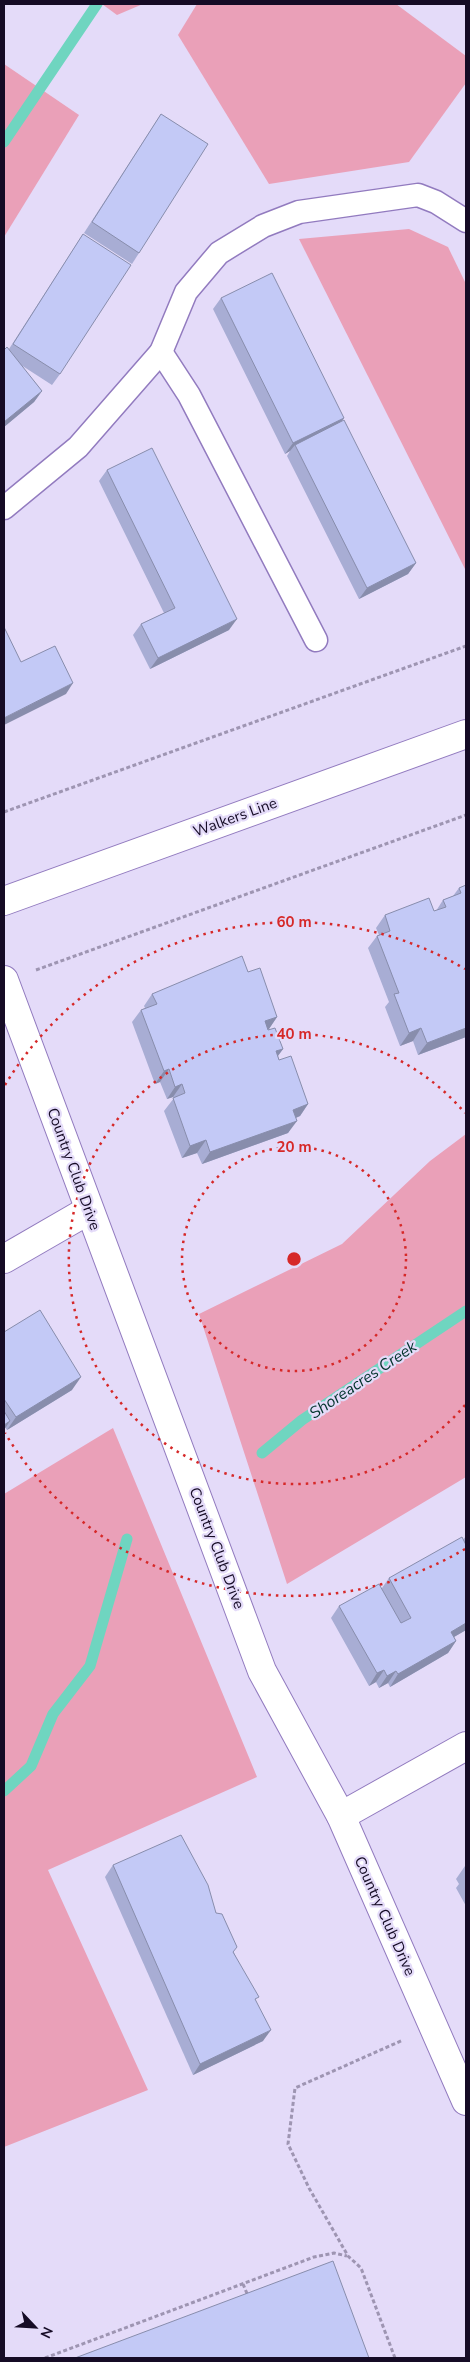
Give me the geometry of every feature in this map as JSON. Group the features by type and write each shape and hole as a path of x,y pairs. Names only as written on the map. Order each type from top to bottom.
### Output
{"street":[{"name":"Walkers Line","path":"4,901 466,734"},
{"name":"Country Club Drive","path":"4,981 262,1672 342,1816 466,2101"},
{"path":"4,1259 89,1210"},
{"path":"342,1816 466,1746"}],"lane":[{"path":"4,508 78,447 160,352 186,292 219,253 263,226 300,212 418,196 436,202 466,220"},
{"path":"160,352 189,395 316,640"}],"path":[{"path":"4,812 466,646"},
{"path":"4,981 466,815"},
{"path":"395,2358 361,2268 348,2256 309,2188 288,2144 295,2088 434,2026"},
{"path":"45,2358 314,2256 334,2252 348,2256"},
{"path":"243,2284 248,2296"}],"shaded area":[{"path":"102,4 143,4 117,15"},
{"path":"197,4 396,4 466,56 466,83 409,162 269,184 178,35"},
{"path":"4,64 79,115 4,237"},
{"path":"409,229 448,247 466,284 466,571 299,239"},
{"path":"466,1134 466,1477 287,1584 199,1314 342,1244 430,1161"},
{"path":"113,1428 257,1777 48,1870 148,2090 4,2147 4,1494"}],"building":[{"path":"161,114 208,144 139,253 92,222"},
{"path":"83,234 131,265 60,374 13,344"},
{"path":"272,273 344,418 293,443 221,298"},
{"path":"7,347 42,391 4,422 4,350"},
{"path":"344,420 416,563 367,588 295,445"},
{"path":"152,448 237,619 158,658 141,624 175,608 107,470"},
{"path":"4,627 21,662 55,646 73,683 4,718"},
{"path":"466,885 466,1028 427,1043 421,1028 409,1033 394,994 399,993 377,936 390,931 385,915 429,898 434,911 446,907 443,900 461,893 459,888"},
{"path":"242,956 248,972 260,968 277,1017 265,1021 268,1030 275,1028 283,1049 276,1051 279,1060 291,1056 308,1104 293,1110 297,1121 210,1152 206,1140 190,1146 173,1098 185,1093 182,1084 175,1087 169,1069 164,1071 141,1010 157,1004 152,994"},
{"path":"40,1310 81,1377 16,1417 4,1399 4,1332"},
{"path":"4,1411 10,1421 4,1425"},
{"path":"462,1537 466,1545 466,1623 451,1632 456,1641 398,1674 396,1671 387,1676 384,1670 377,1673 339,1606 379,1584 401,1623 411,1618 389,1578"},
{"path":"181,1835 208,1885 216,1913 222,1914 237,1947 233,1952 259,1997 255,1999 271,2030 200,2064 113,1865"},
{"path":"333,2261 369,2358 75,2358"}],"waterway":[{"name":"Shoreacres Creek","path":"4,142 97,4"},
{"name":"Shoreacres Creek","path":"262,1453 302,1420 466,1311"},
{"name":"Shoreacres Creek","path":"4,1791 31,1766 53,1714 90,1666 127,1539"}]}
